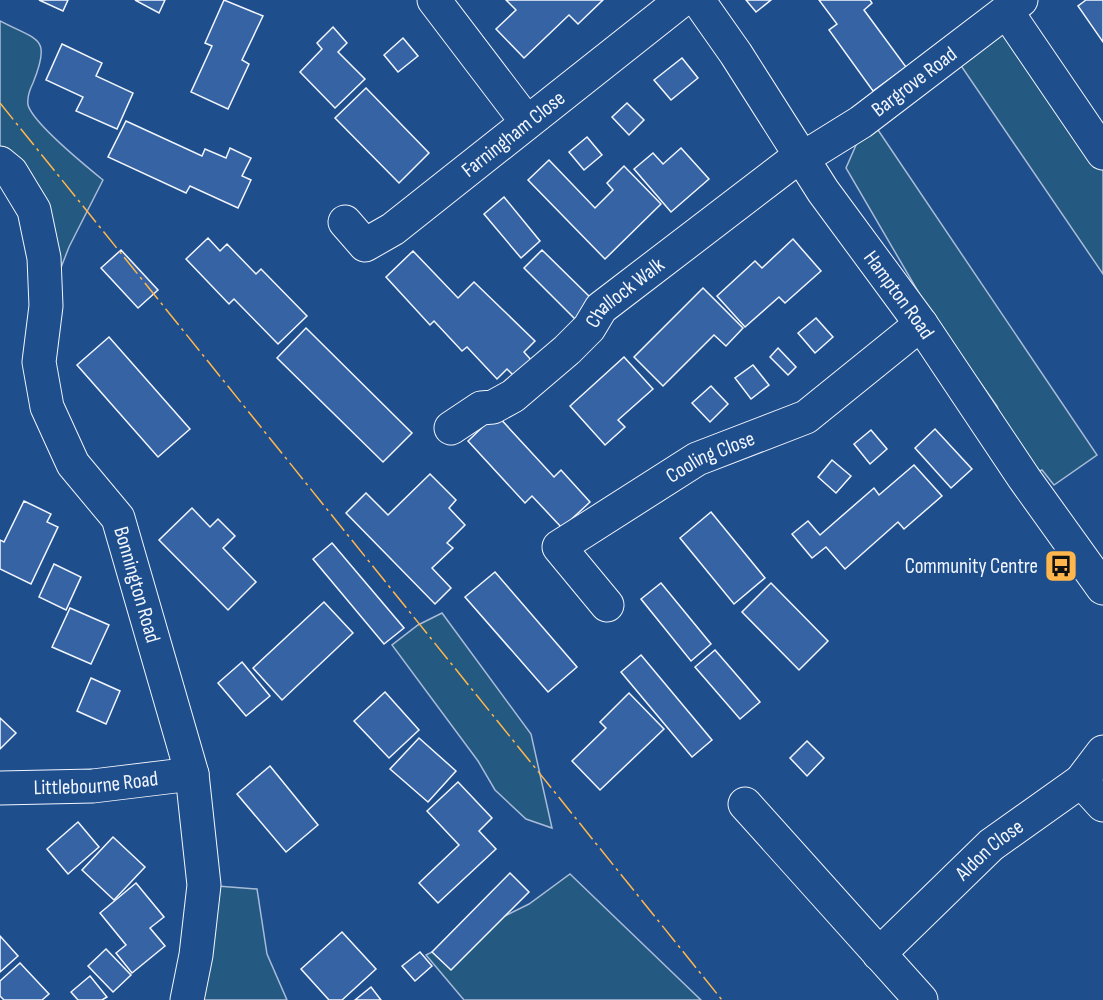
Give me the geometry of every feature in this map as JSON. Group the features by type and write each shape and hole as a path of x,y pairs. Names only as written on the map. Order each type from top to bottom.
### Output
{"street":[{"path":"434,0 526,121"},
{"name":"Farningham Close","path":"345,222 365,244 384,234 681,0"},
{"name":"Hampton Road","path":"698,0 823,191 921,324 1059,530 1103,588"},
{"path":"1014,6 1103,153"},
{"name":"Bargrove Road","path":"802,157 861,122 951,51 1014,6"},
{"name":"Challock Walk","path":"451,428 481,408 493,407 513,396 589,328 601,308 802,157"},
{"name":"Bonnington Road","path":"0,163 11,172 34,210 44,258 46,306 39,362 47,407 73,464 118,518 192,774 204,885 196,955 187,1000"},
{"name":"Cooling Close","path":"607,605 559,547 697,459 806,417 921,324"},
{"name":"Aldon Close","path":"879,954 991,845 1081,781 1103,752"},
{"name":"Littlebourne Road","path":"0,788 93,786 192,774"},
{"path":"1081,781 1103,805"},
{"path":"745,804 921,1000"}],"shaded area":[{"path":"1007,12 1103,153 1103,274 951,51"},
{"path":"0,21 32,37 41,48 39,68 28,99 32,113 61,144 103,180 69,247 46,306 44,258 0,163"},
{"path":"876,127 1097,455 1054,485 1042,470 1024,478 997,406 930,312 846,168 860,136"},
{"path":"442,613 531,734 552,828 526,819 495,790 478,761 392,645 418,625"},
{"path":"570,874 701,1000 464,1000 426,955 529,904"},
{"path":"204,885 257,889 267,954 287,1000 187,1000"}],"building":[{"path":"39,0 68,0 63,11"},
{"path":"135,0 165,0 159,13"},
{"path":"224,0 263,16 242,60 249,64 228,109 191,92 212,46 205,43"},
{"path":"506,0 603,0 578,24 569,15 524,58 496,29 516,10"},
{"path":"746,0 771,0 756,12"},
{"path":"819,0 870,0 872,3 864,10 906,67 873,91 829,30 837,24"},
{"path":"1086,0 1103,0 1103,42 1078,6"},
{"path":"333,27 347,43 338,52 365,79 335,108 300,72 322,49 317,43"},
{"path":"403,38 418,56 398,72 384,55"},
{"path":"62,44 102,63 96,76 133,93 117,129 76,111 83,97 46,80"},
{"path":"682,58 698,78 671,100 654,80"},
{"path":"366,88 429,153 399,183 335,118"},
{"path":"627,103 644,120 629,135 612,117"},
{"path":"126,121 202,156 205,149 226,158 230,148 251,158 242,176 251,180 238,208 190,186 186,193 108,157"},
{"path":"587,137 602,155 584,170 569,152"},
{"path":"681,148 709,179 671,212 634,169 653,153 663,164"},
{"path":"549,160 595,208 613,190 607,183 624,166 661,204 605,259 528,180"},
{"path":"504,197 540,241 521,258 484,214"},
{"path":"208,238 220,251 227,244 256,274 261,269 307,316 278,344 234,299 229,304 186,259"},
{"path":"793,239 821,271 785,303 779,297 745,327 717,296 755,261 762,268"},
{"path":"121,250 158,290 138,308 101,268"},
{"path":"542,250 595,302 577,321 524,268"},
{"path":"413,251 458,298 474,282 535,341 524,352 532,361 515,377 507,369 497,379 467,347 462,351 434,321 430,325 386,277"},
{"path":"703,288 743,328 726,346 714,335 663,386 634,357"},
{"path":"816,318 833,337 815,353 798,333"},
{"path":"306,328 412,433 383,462 277,358"},
{"path":"109,337 190,429 158,457 77,365"},
{"path":"778,348 796,367 788,375 770,357"},
{"path":"624,357 653,389 618,420 625,427 605,445 570,406"},
{"path":"753,365 769,385 751,399 735,378"},
{"path":"711,386 728,404 710,422 692,403"},
{"path":"496,414 554,477 561,470 590,502 562,528 532,496 525,503 468,441"},
{"path":"935,429 972,469 951,488 915,448"},
{"path":"871,430 887,449 870,464 854,444"},
{"path":"832,460 851,476 836,493 818,477"},
{"path":"914,465 942,496 904,529 898,522 845,569 826,547 812,558 792,534 808,521 820,535 874,488 879,495"},
{"path":"430,474 456,500 449,508 465,525 447,543 453,548 432,568 451,588 435,604 346,513 366,493 388,515"},
{"path":"24,501 51,514 47,522 58,527 31,584 0,569 0,540 4,542"},
{"path":"192,508 210,527 218,519 235,536 223,548 256,582 228,610 159,540"},
{"path":"711,512 765,578 734,604 680,538"},
{"path":"332,543 404,628 384,644 313,559"},
{"path":"54,564 81,577 66,610 39,597"},
{"path":"495,572 577,667 548,692 465,597"},
{"path":"661,583 711,644 691,661 641,599"},
{"path":"771,583 828,641 799,670 742,612"},
{"path":"324,602 353,633 282,700 253,668"},
{"path":"70,608 109,625 91,664 52,647"},
{"path":"715,650 760,702 740,719 695,667"},
{"path":"641,655 712,740 692,757 621,672"},
{"path":"242,662 270,696 246,716 218,683"},
{"path":"91,678 120,691 106,724 77,711"},
{"path":"385,692 419,730 389,758 354,721"},
{"path":"629,693 664,729 600,790 572,761 606,728 600,722"},
{"path":"0,718 16,733 0,749"},
{"path":"419,738 456,771 428,802 390,769"},
{"path":"807,741 824,758 807,776 790,758"},
{"path":"270,766 318,825 286,852 237,794"},
{"path":"458,782 492,818 479,831 496,849 438,903 419,883 459,845 427,811"},
{"path":"78,822 99,847 68,874 47,849"},
{"path":"113,837 145,867 114,900 82,870"},
{"path":"510,873 529,892 451,970 432,952"},
{"path":"136,883 164,917 150,928 165,946 132,973 116,953 126,945 100,913"},
{"path":"342,932 376,969 342,1000 329,1000 301,969"},
{"path":"0,936 18,956 0,972"},
{"path":"106,949 131,975 113,992 88,966"},
{"path":"420,952 432,966 415,981 402,966"},
{"path":"20,963 49,994 42,1000 4,1000 0,996 0,981"},
{"path":"90,976 107,997 102,1000 78,1000 71,992"},
{"path":"371,987 381,1000 355,1000"}],"power":[{"path":"0,103 722,1000"}],"place":[{"name":"Community Centre","path":"1061,566"}]}
